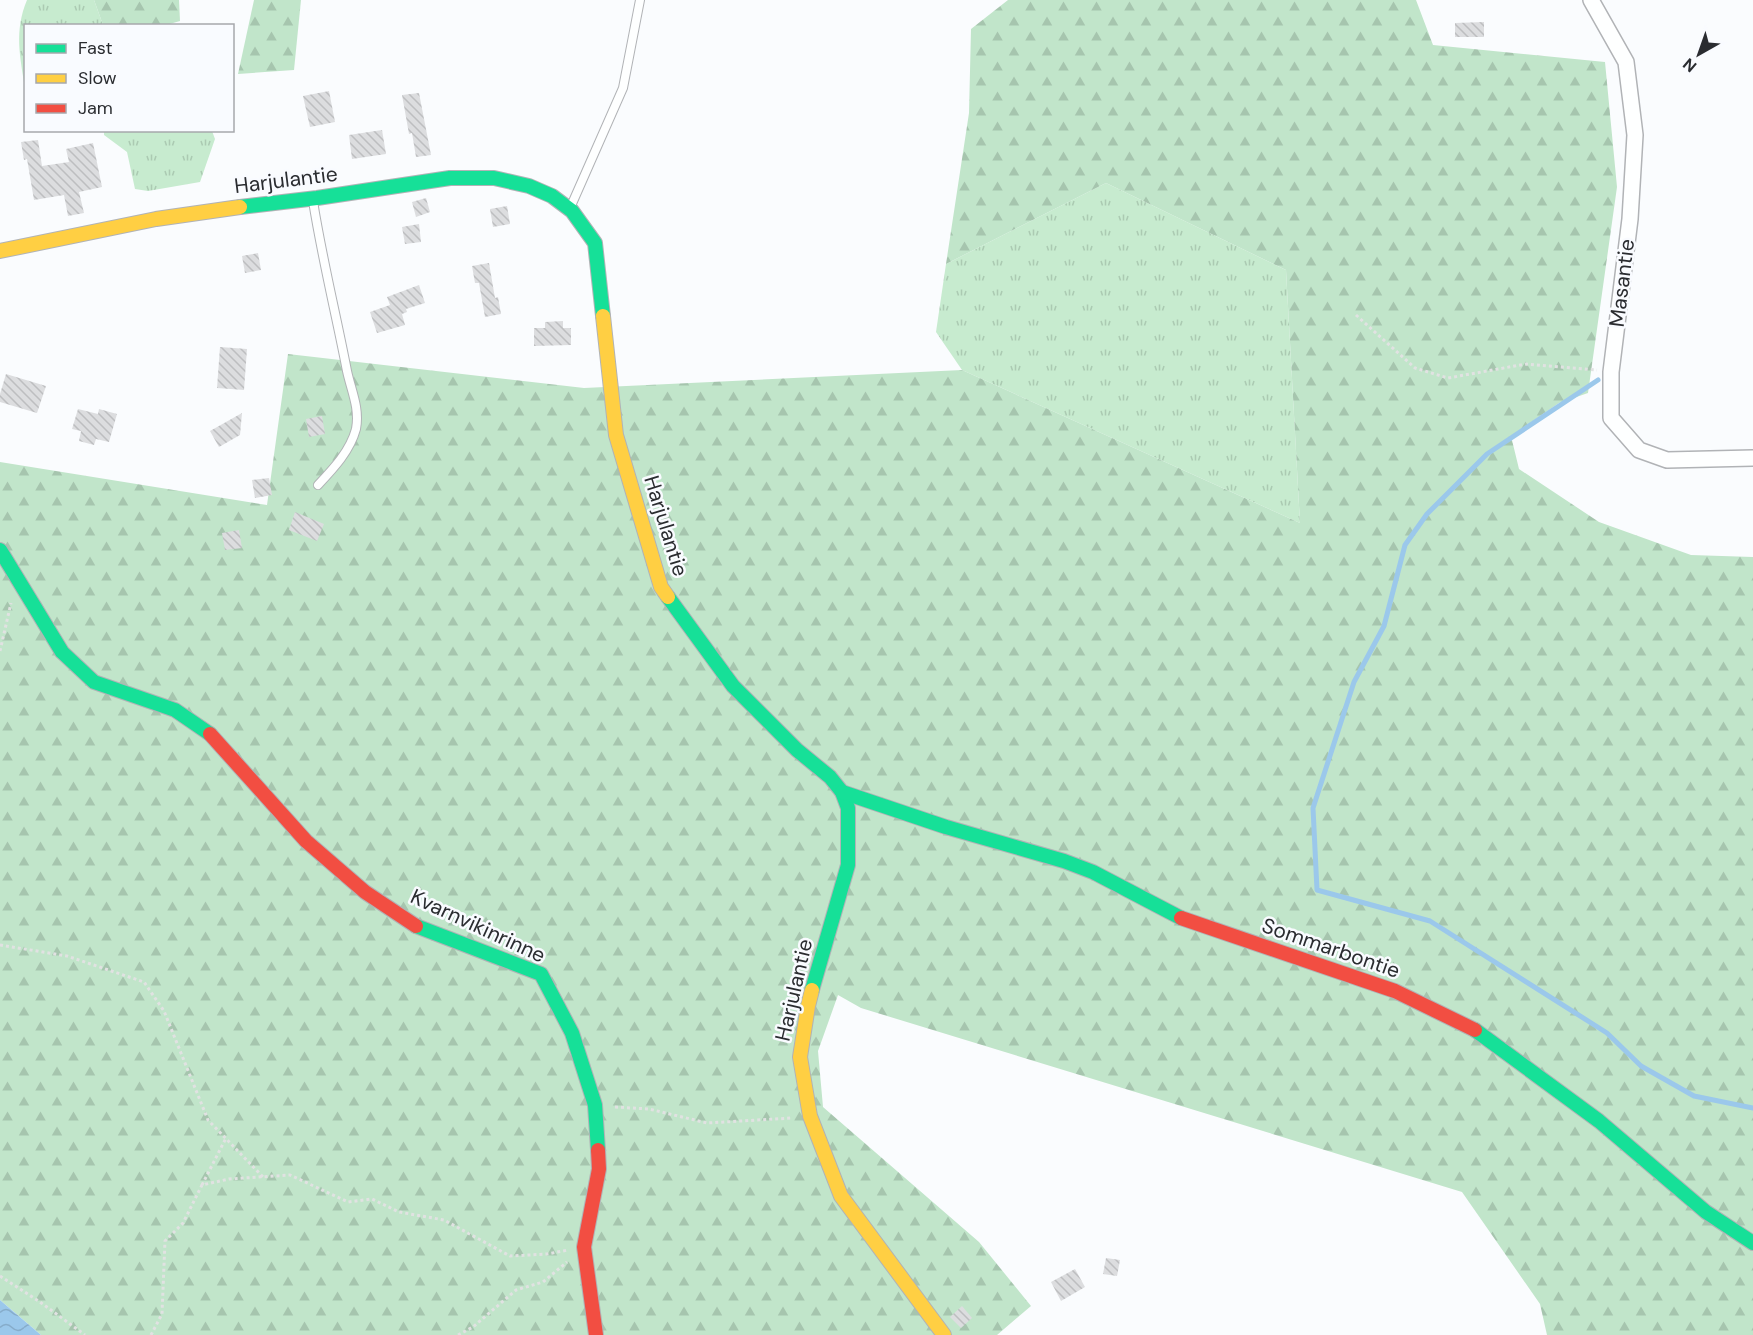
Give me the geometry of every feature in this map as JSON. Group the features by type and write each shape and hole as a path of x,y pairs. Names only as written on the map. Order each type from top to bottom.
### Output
{"street":[{"name":"Masantie","path":"1591,0 1626,62 1635,135 1630,219 1611,372 1611,418 1639,450 1667,460 1753,458"},
{"name":"Harjulantie","path":"0,251 157,219 375,190 431,178 477,176 516,182 542,190 570,207 586,225 596,243 616,435 661,587 733,686 797,750 830,777 842,792 848,808 848,865 808,1006 800,1057 810,1116 841,1196 944,1335"},
{"name":"Kvarnvikinrinne","path":"0,550 62,652 94,682 175,710 208,730 306,840 365,892 418,927 541,974 572,1033 595,1106 599,1169 584,1247 596,1335"},
{"name":"Sommarbontie","path":"842,792 946,827 1064,861 1093,872 1184,920 1395,991 1425,1004 1476,1030 1497,1045 1599,1121 1706,1212 1753,1243"}],"lane":[{"path":"570,207 623,88 640,0"},
{"path":"313,199 321,252 358,408 356,429 349,446 339,462 318,485"}],"path":[{"path":"1356,315 1415,368 1448,378 1526,364 1611,372"},
{"path":"0,651 16,577"},
{"path":"0,945 67,956 144,982 164,1011 208,1120 263,1177"},
{"path":"595,1106 649,1108 707,1124 810,1116"},
{"path":"151,1335 162,1314 165,1241 183,1223 225,1138"},
{"path":"202,1185 229,1179 290,1175 348,1202 372,1199 399,1212 444,1220 510,1256 547,1254 584,1247"},
{"path":"458,1335 473,1327 516,1290 543,1282 584,1247"},
{"path":"0,1276 85,1335"}],"green space":[{"path":"27,0 94,0 103,24 24,24 24,81 19,33"},
{"path":"94,0 179,0 180,21 170,24 103,24"},
{"path":"254,0 301,0 294,70 238,74"},
{"path":"1008,0 1416,0 1433,45 1605,62 1617,187 1588,393 1559,403 1511,436 1519,469 1599,522 1691,555 1753,557 1753,1335 1547,1335 1540,1304 1462,1192 861,1008 838,995 818,1051 823,1107 979,1242 1031,1306 997,1335 41,1335 0,1300 0,462 267,505 288,354 584,388 962,370 1300,523 1286,270 1106,183 946,264 969,113 971,29"},
{"path":"104,132 212,132 215,139 200,182 148,191 135,189 127,152 104,135"},
{"path":"1106,183 1286,270 1300,523 962,370 936,332 946,264"}],"water":[{"path":"0,1300 41,1335 0,1335"}],"building":[{"path":"1484,22 1484,37 1455,37 1455,23"},
{"path":"329,91 335,122 310,127 303,96"},
{"path":"419,93 431,155 416,157 402,95"},
{"path":"382,130 386,154 352,159 349,135"},
{"path":"38,140 42,166 69,162 66,149 93,143 102,187 79,192 84,213 68,216 64,195 34,200 27,159 24,160 21,142"},
{"path":"426,198 430,212 416,217 412,202"},
{"path":"507,206 510,224 493,227 490,209"},
{"path":"419,224 421,242 405,244 402,227"},
{"path":"258,253 261,270 245,273 242,256"},
{"path":"489,263 495,298 498,297 501,314 485,317 479,283 475,283 472,266"},
{"path":"419,285 425,303 406,309 407,312 402,314 405,325 377,333 370,312 390,305 387,297"},
{"path":"563,321 563,328 571,328 571,345 534,346 534,328 545,328 545,322"},
{"path":"220,347 247,349 244,390 217,388"},
{"path":"6,374 46,386 37,413 0,402"},
{"path":"78,409 98,414 99,409 117,414 109,442 96,439 94,445 79,441 81,431 72,429"},
{"path":"242,413 240,435 219,447 210,431"},
{"path":"322,416 325,434 309,437 306,419"},
{"path":"269,478 272,495 255,498 252,480"},
{"path":"295,512 324,524 317,541 289,530"},
{"path":"239,530 242,548 225,550 222,533"},
{"path":"1106,1258 1120,1260 1117,1276 1103,1274"},
{"path":"1075,1269 1085,1287 1061,1301 1051,1282"},
{"path":"962,1306 972,1318 961,1328 950,1317"}],"waterway":[{"path":"1598,380 1487,454 1427,514 1405,545 1384,626 1354,682 1313,808 1317,890 1430,921 1607,1033 1641,1066 1694,1096 1753,1108"}],"traffic: fast":[{"path":"240,207 450,178 494,178 529,186 552,196 572,211 595,243 603,316"},
{"path":"0,550 62,652 94,682 175,710 210,734"},
{"path":"668,597 733,686 797,750 830,777 842,792 848,808 848,865 812,990"},
{"path":"842,792 946,827 1064,861 1093,872 1181,918"},
{"path":"416,926 541,974 572,1033 595,1105 598,1150"},
{"path":"1475,1030 1599,1121 1706,1212 1753,1243"}],"traffic: slow":[{"path":"0,251 156,219 240,207"},
{"path":"603,316 616,435 661,587 668,597"},
{"path":"812,990 800,1057 810,1116 841,1196 944,1335"}],"traffic: jam":[{"path":"210,734 306,841 365,892 416,926"},
{"path":"1181,918 1395,991 1475,1030"},
{"path":"596,1335 584,1247 599,1169 598,1150"}]}
